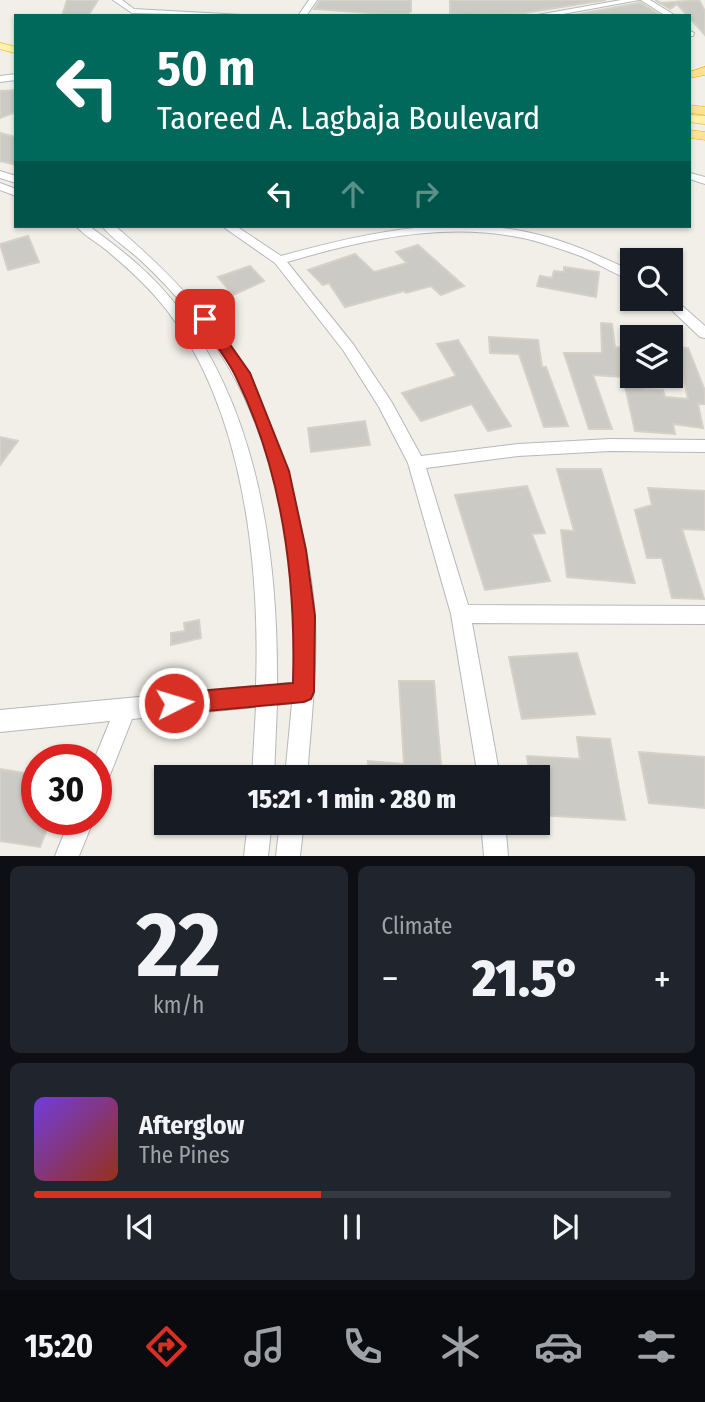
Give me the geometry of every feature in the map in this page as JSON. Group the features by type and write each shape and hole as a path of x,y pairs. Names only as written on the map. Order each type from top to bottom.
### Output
{"street":[{"path":"117,0 132,11 184,14"},
{"path":"574,0 590,7"},
{"path":"548,14 635,0"},
{"path":"645,0 669,14"},
{"path":"608,5 630,13"},
{"path":"203,14 209,8"},
{"path":"231,228 279,260 348,347 386,405 416,463 461,614 487,765"},
{"path":"279,260 338,243 402,230 472,228 557,242 620,271"},
{"path":"104,229 147,256 182,292 219,337 242,373 265,424 280,471 297,550 305,616 304,692 297,765"},
{"path":"104,229 183,324 222,397 240,447 259,527 268,614 269,695 264,765"},
{"path":"679,311 705,334"},
{"path":"416,463 518,450 610,445 705,446"},
{"path":"461,614 705,615"},
{"path":"0,721 304,692"},
{"path":"111,744 126,707"},
{"path":"67,856 76,835"},
{"path":"256,856 258,835"},
{"path":"288,856 290,835"},
{"path":"494,835 496,856"}],"building":[{"path":"67,0 98,0 89,14 63,14"},
{"path":"320,0 411,0 411,11 408,14 383,14 314,9"},
{"path":"450,0 606,0 524,13 450,14"},
{"path":"655,0 661,3 699,0 705,11 705,35 691,20 691,14 686,14 677,4 670,9"},
{"path":"639,3 658,14 579,14"},
{"path":"14,90 14,113 0,118 0,91"},
{"path":"0,133 14,136 14,164 0,161"},
{"path":"28,236 39,262 8,270 0,244"},
{"path":"418,245 464,286 441,295 431,286 345,307 329,283 323,285 308,270 355,254 374,272 407,263 396,252"},
{"path":"250,266 264,281 233,295 218,277"},
{"path":"564,267 599,272 596,297 537,286 540,276 552,278 554,271 564,272"},
{"path":"601,323 612,324 615,347 620,347 620,377 593,375 612,429 589,429 564,353 602,353"},
{"path":"489,337 538,340 542,367 546,367 568,426 544,427 519,354 490,353"},
{"path":"458,340 511,426 488,431 472,404 421,421 402,393 456,376 437,344"},
{"path":"683,348 688,348 705,391 705,404 698,404 703,428 673,424 675,434 635,431 625,388 663,390 665,397 688,399 683,376"},
{"path":"365,421 370,445 311,452 308,428"},
{"path":"0,437 18,441 0,465"},
{"path":"557,469 601,469 635,583 567,577 561,530 574,531"},
{"path":"527,486 545,533 532,534 550,581 485,590 455,495"},
{"path":"648,488 705,491 705,530 682,529 704,599 672,598 662,558 647,558 635,510 652,505"},
{"path":"199,620 201,638 171,645 171,633 185,631 184,623"},
{"path":"577,653 595,714 522,719 509,657"},
{"path":"399,681 434,681 441,765 368,765 368,761 404,764"},
{"path":"577,737 610,739 625,820 550,816 550,765 528,765 527,756 580,759"},
{"path":"639,752 705,757 705,808 649,803"},
{"path":"0,769 21,772 21,835 45,835 40,847 0,841"}],"route":[{"path":"174,703 304,692 305,616 297,550 280,471 265,424 242,373 205,319"}]}
